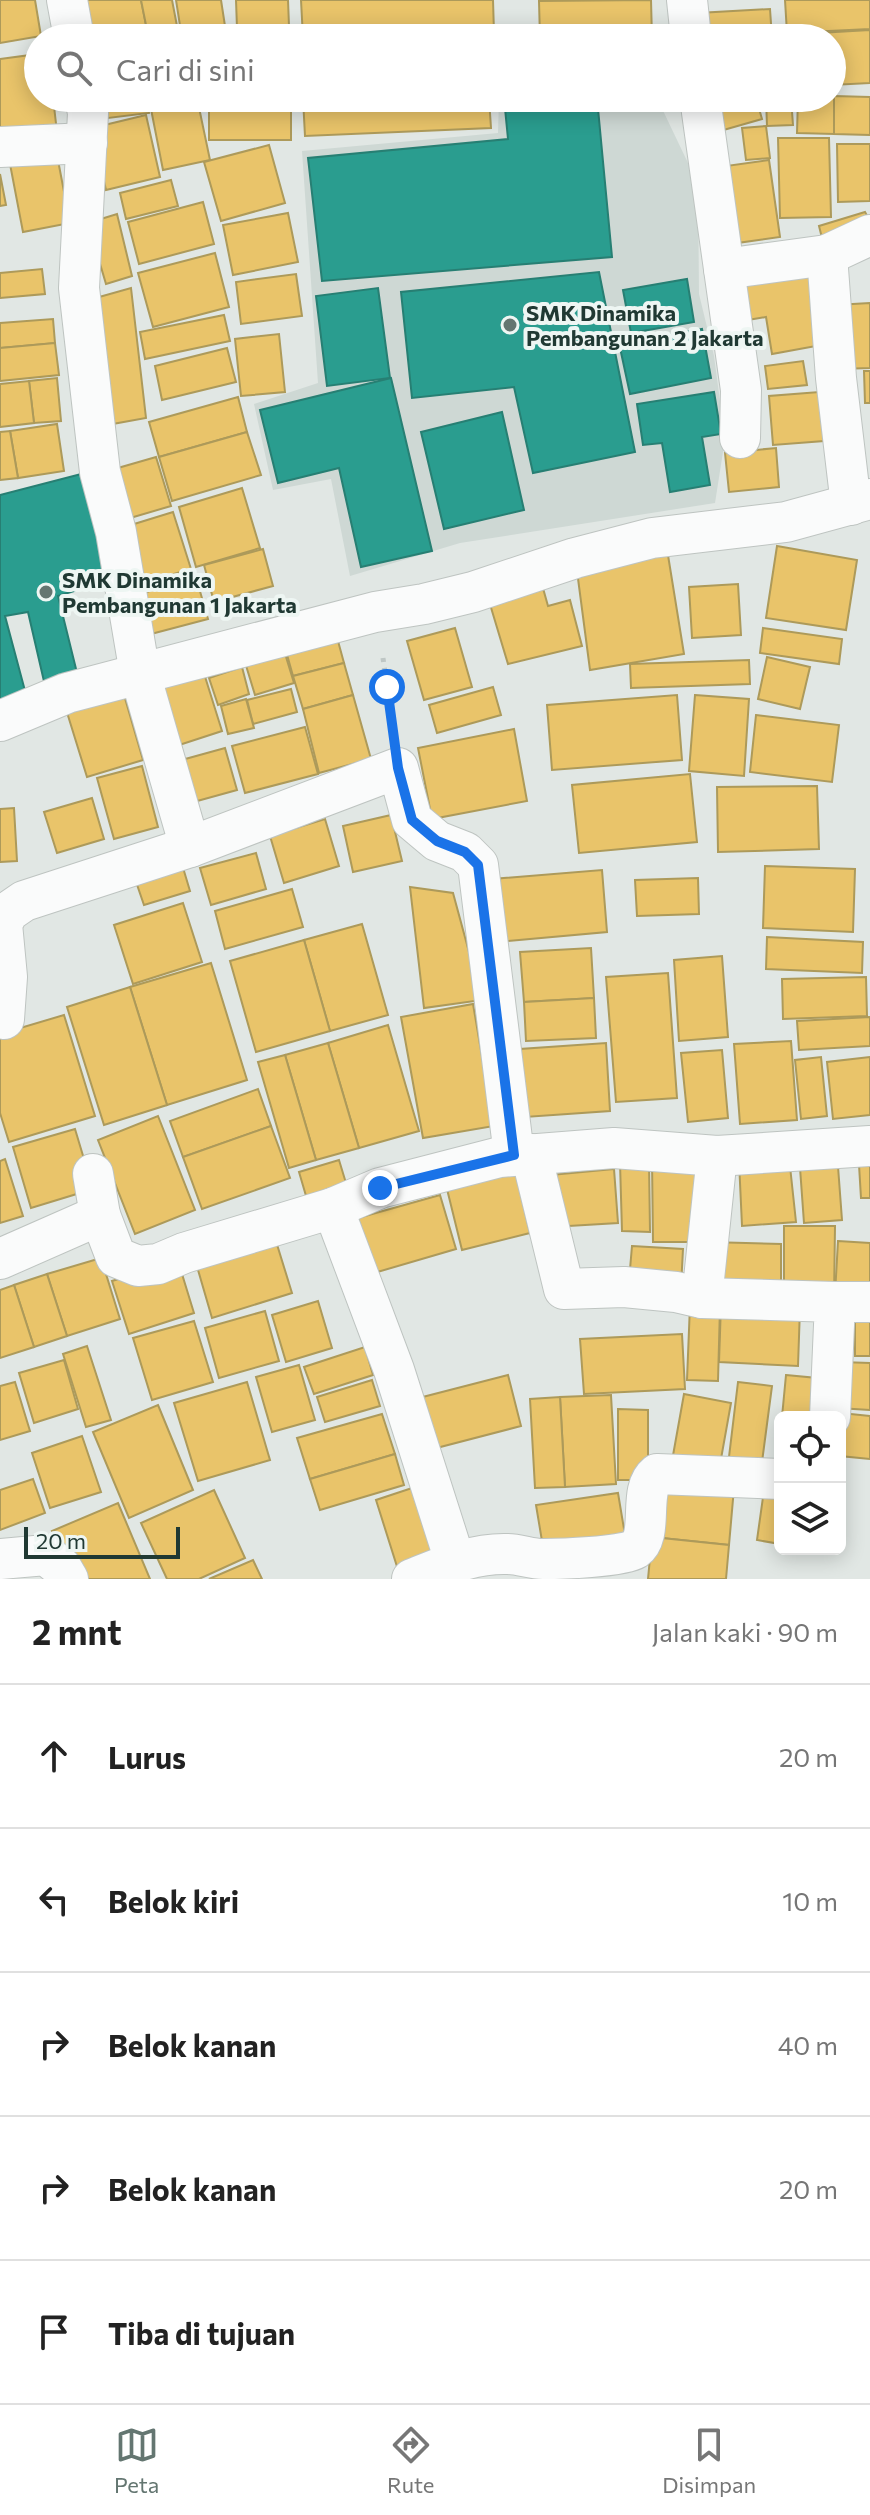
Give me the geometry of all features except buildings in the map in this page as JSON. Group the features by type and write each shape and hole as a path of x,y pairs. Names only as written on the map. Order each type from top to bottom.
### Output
{"street":[{"path":"67,0 71,24"},
{"path":"687,0 690,24"},
{"path":"88,112 79,288 100,472 116,532 140,674 190,847"},
{"path":"702,112 741,390 740,438"},
{"path":"0,147 87,143"},
{"path":"724,269 827,255 870,235"},
{"path":"0,721 67,693 375,612 473,592 575,558 652,538 786,522 860,502 836,378 827,255"},
{"path":"4,1019 7,977 2,924 8,912 24,901 190,847 398,768 412,820 437,841 465,852 478,865 523,1155 564,1289 624,1287 702,1298 853,1302 831,1411"},
{"path":"93,1174 100,1215 116,1257 138,1266 158,1264 184,1253 333,1208 380,1188 523,1155 614,1148 717,1156 870,1146"},
{"path":"702,1298 717,1156"},
{"path":"333,1208 394,1370 455,1561"},
{"path":"0,1259 100,1215"},
{"path":"412,1579 455,1561 506,1554 541,1559 582,1558 637,1548 643,1538 649,1483 657,1474 774,1479"},
{"path":"0,1559 46,1555 61,1567 68,1579"}],"path":[{"path":"375,612 398,768"}],"shaded area":[{"name":"SMK Dinamika Pembangunan 2 Jakarta","path":"499,112 664,112 698,184 699,294 714,356 725,439 715,503 460,543 350,576 331,479 273,490 254,404 318,383 302,151 498,133"}],"place":[{"name":"SMK Dinamika Pembangunan 2 Jakarta","path":"510,325"},
{"name":"SMK Dinamika Pembangunan 1 Jakarta","path":"46,592"}],"route":[{"path":"380,1188 514,1155 478,865 465,852 437,841 412,820 398,768 387,687"}]}
